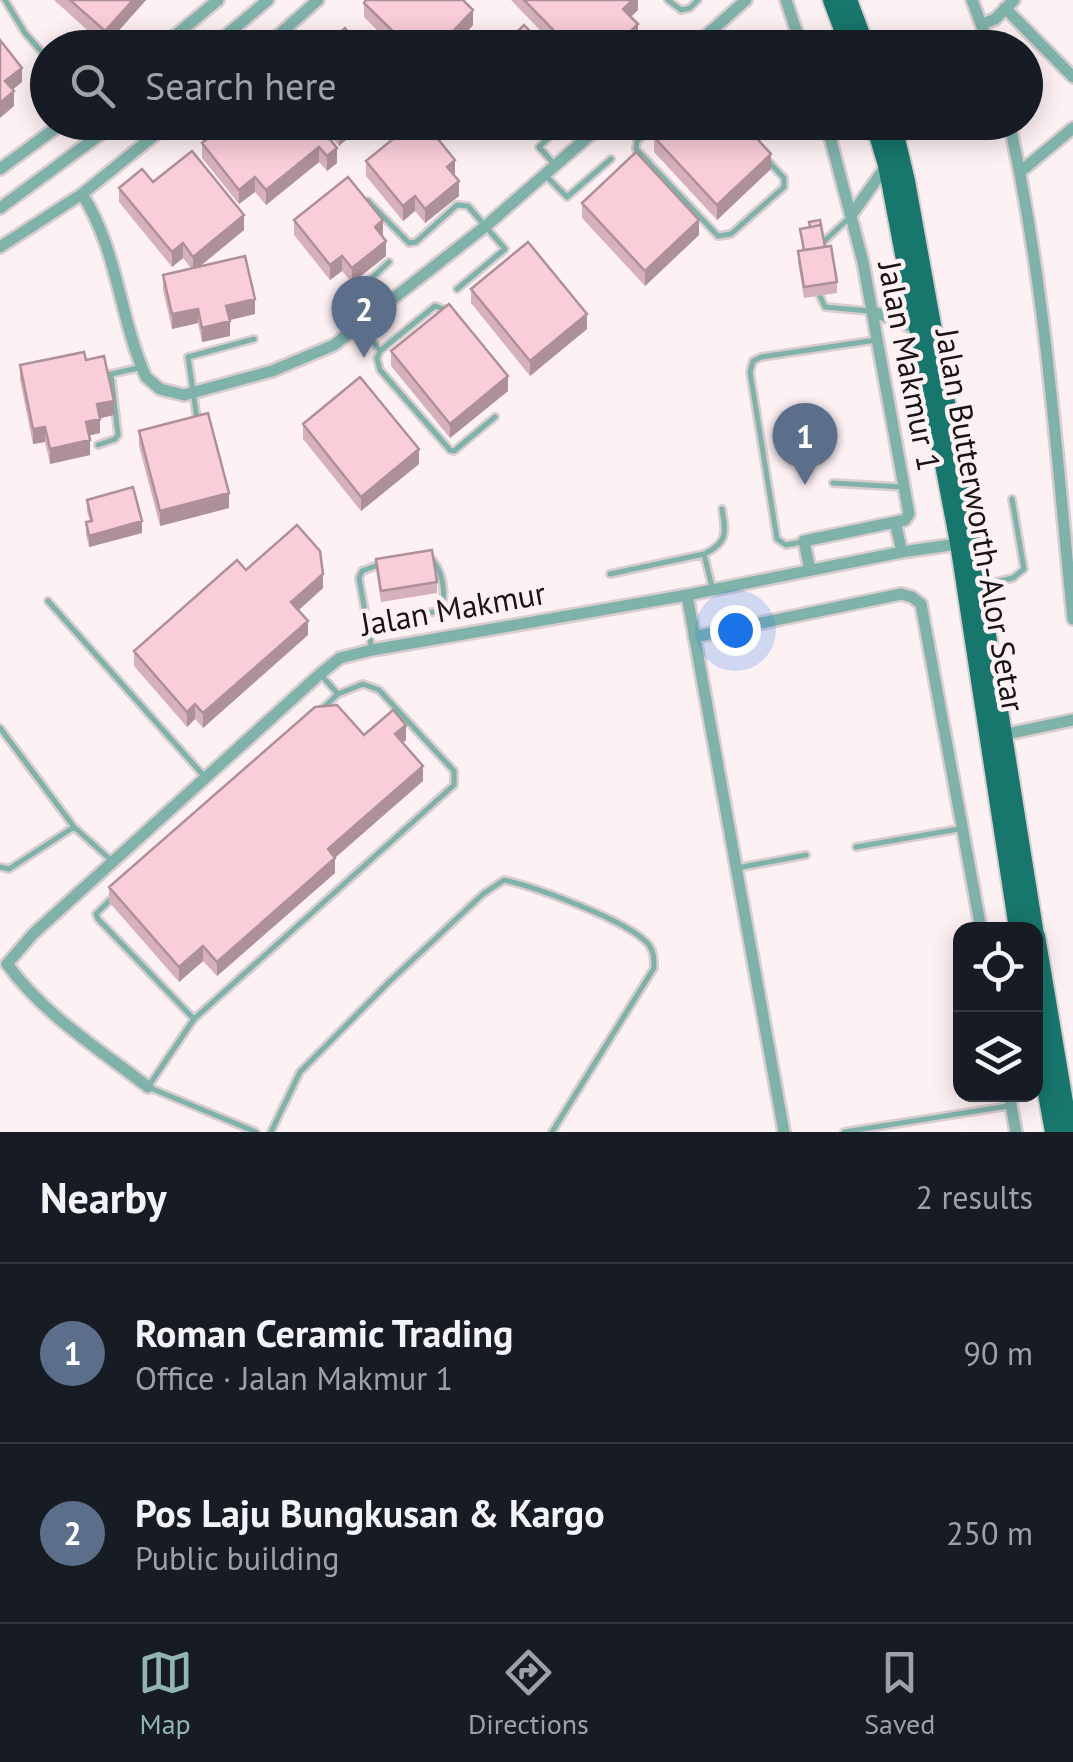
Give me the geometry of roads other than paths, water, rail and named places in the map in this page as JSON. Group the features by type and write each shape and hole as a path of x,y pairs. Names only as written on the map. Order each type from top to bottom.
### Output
{"main road":[{"path":"832,0 843,30"},
{"path":"848,0 859,30"},
{"name":"Jalan Butterworth-Alor Setar","path":"889,140 888,165 918,329 965,542 979,586 1033,922"},
{"name":"Jalan Butterworth-Alor Setar","path":"895,140 906,182 965,542 1017,922"},
{"name":"Jalan Butterworth-Alor Setar","path":"1043,981 1069,1132"},
{"path":"1043,1072 1054,1132"}],"street":[{"path":"182,30 218,0"},
{"path":"232,30 268,0"},
{"path":"284,30 318,0"},
{"path":"712,30 746,0"},
{"path":"786,0 796,30"},
{"path":"972,0 985,30"},
{"path":"983,24 1010,4 1033,30"},
{"path":"1043,42 1073,76"},
{"path":"1020,172 1073,128"},
{"path":"0,168 39,140"},
{"path":"0,208 93,140"},
{"path":"0,247 82,194 149,140"},
{"path":"82,194 111,256 146,377 160,390 174,395 193,393 272,371 334,345 486,225 584,140"},
{"name":"Jalan Makmur 1","path":"831,140 852,214 905,488 909,514 905,520 895,522"},
{"path":"1013,140 1043,328 1073,619"},
{"path":"852,214 888,165"},
{"path":"872,311 918,329"},
{"path":"810,570 804,541 895,522 902,552"},
{"name":"Jalan Makmur","path":"148,1087 39,1002 4,967 33,934 204,776 340,658 965,542"},
{"path":"694,637 901,594 921,604 980,922"},
{"path":"687,595 784,1132"},
{"path":"1002,736 1073,720"},
{"path":"1058,1072 1073,1090"},
{"path":"1010,1102 1016,1132"}],"lane":[{"path":"5,0 30,40"},
{"path":"668,0 681,10 698,0"},
{"path":"547,140 539,147 567,197 611,159"},
{"path":"638,140 636,149 718,236 731,234 784,188 784,178 762,155"},
{"path":"368,201 410,243 462,203 486,225 505,249 457,288"},
{"path":"813,254 852,214"},
{"path":"380,350 346,308 346,302 390,262"},
{"path":"818,286 825,307 872,311"},
{"path":"447,310 435,306 380,350 380,370 450,450 454,451 495,417"},
{"path":"186,426 197,420 188,357 254,339"},
{"path":"804,541 786,545 777,539 750,372 753,361 876,340"},
{"path":"98,445 115,440 119,429 112,374 142,367"},
{"path":"833,484 905,488"},
{"path":"979,586 1013,578 1024,569 1012,499"},
{"path":"610,574 717,548 726,532 722,508"},
{"path":"704,554 712,590"},
{"path":"368,626 438,611 443,604 434,560 414,560"},
{"path":"372,650 359,578 369,566 384,564"},
{"path":"48,601 204,776"},
{"path":"320,674 338,694"},
{"path":"256,1132 148,1087 194,1018 454,786 454,772 379,690 363,684 338,694 310,720"},
{"path":"0,728 74,827 112,861"},
{"path":"0,867 9,870 74,827"},
{"path":"856,847 962,828"},
{"path":"737,868 806,855"},
{"path":"271,1132 300,1072 482,894 504,880 534,886 629,929 648,943 653,953 654,968 552,1132"},
{"path":"114,896 96,914 98,919 194,1018"},
{"path":"844,1132 1000,1102"}],"place":[{"name":"Pos Laju Bungkusan & Kargo","path":"364,358"},
{"name":"Roman Ceramic Trading","path":"805,485"}]}
